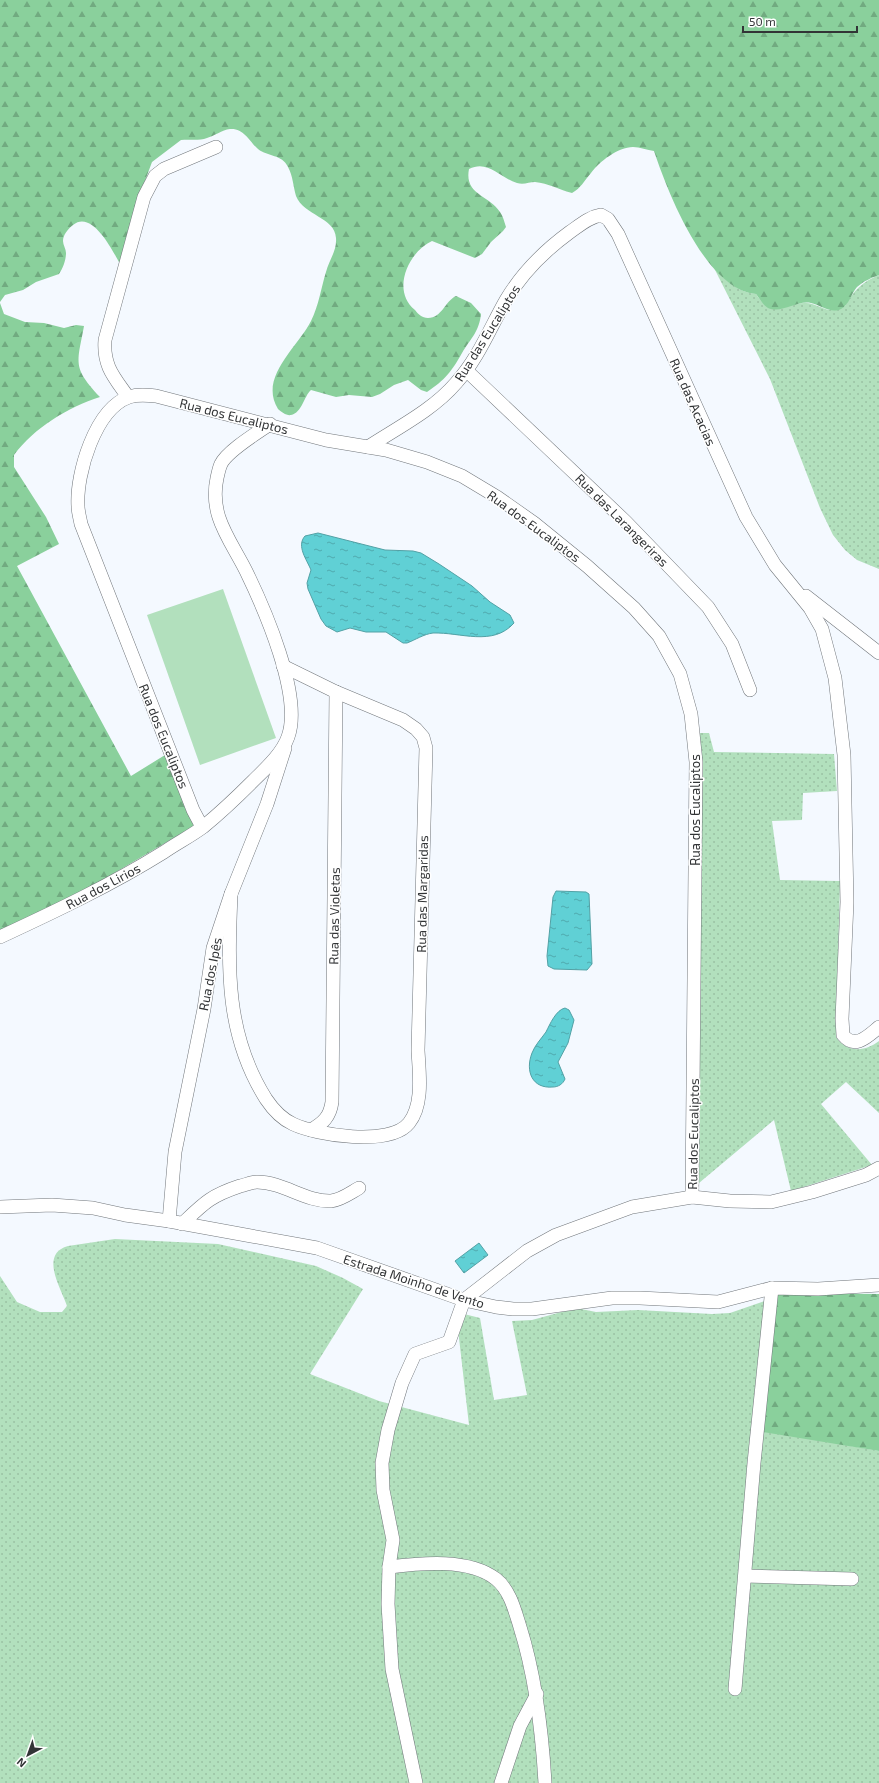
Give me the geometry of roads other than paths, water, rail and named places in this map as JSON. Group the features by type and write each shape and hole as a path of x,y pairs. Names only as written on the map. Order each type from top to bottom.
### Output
{"street":[{"path":"128,398 107,363 104,353 105,340 144,197 155,176 164,169 216,147"},
{"name":"Rua das Eucaliptos","path":"368,447 438,400 456,385 467,371 507,299 536,260 552,245 586,220 601,215"},
{"name":"Rua das Acacias","path":"601,215 608,219 618,234 746,517 775,565 792,585"},
{"name":"Rua das Larangeriras","path":"467,371 626,522 708,607 732,644 750,690"},
{"name":"Rua dos Eucaliptos","path":"202,827 193,810 92,555 80,518 78,505 81,478 92,437 105,417 116,405 128,398 141,395 156,396 270,424 326,440 386,450 426,462 462,476 497,497 534,523 587,566 634,608 658,636 680,674 691,714 696,762 692,1197"},
{"path":"270,424 241,444 221,464 214,492 217,512 222,528 246,571 268,622 288,682 291,708 288,736"},
{"path":"792,585 879,653"},
{"path":"792,585 810,608 822,629 835,678 844,756 847,902 842,1019 843,1035 852,1042 860,1042 879,1027"},
{"name":"Rua das Margaridas","path":"231,894 228,961 233,1013 240,1044 253,1076 267,1100 277,1112 292,1123 311,1130 351,1138 379,1136 408,1125 413,1117 417,1105 419,1089 418,1050 426,748 423,737 416,729 403,720 336,692 283,666"},
{"name":"Rua das Violetas","path":"311,1130 324,1122 328,1117 332,1102 336,692"},
{"name":"Rua dos Lirios","path":"0,937 84,898 141,866 202,827 265,770 281,750 288,736"},
{"name":"Rua dos Ipês","path":"169,1221 175,1152 204,1009 213,948 231,894 267,804 288,736"},
{"path":"416,1783 392,1669 388,1604 389,1567 393,1540 383,1490 382,1464 388,1430 402,1383 415,1354 449,1342 464,1300 527,1251 556,1235 632,1207 692,1197 730,1201 771,1202 812,1192 866,1175 879,1168"},
{"path":"182,1224 207,1200 217,1194 255,1182 280,1185 319,1199 331,1201 342,1198 359,1188"},
{"name":"Estrada Moinho de Vento","path":"0,1207 52,1205 93,1208 125,1215 169,1221 317,1248 464,1300 496,1308 532,1310 612,1298 718,1302 772,1288 818,1289 879,1285"},
{"path":"736,1689 754,1463 772,1288"},
{"path":"389,1567 414,1563 439,1562 476,1570 496,1579 506,1592 518,1619 527,1648 537,1694 541,1722 545,1783"},
{"path":"745,1576 852,1579"},
{"path":"501,1783 520,1726 537,1694"}],"water":[{"path":"318,533 385,550 413,551 421,553 472,586 490,602 510,615 514,623 506,630 496,635 476,637 433,633 407,643 403,643 386,632 366,632 350,628 337,632 326,626 321,619 308,589 307,583 311,570 303,553 302,544 305,536"},
{"path":"556,891 586,892 589,894 592,964 587,970 554,969 548,966 547,956 553,897"},
{"path":"565,1008 569,1010 574,1020 568,1043 558,1062 565,1079 558,1086 546,1087 535,1082 532,1078 529,1066 530,1060 535,1047 554,1018 559,1011"},
{"path":"479,1243 488,1255 464,1273 455,1261"}]}
